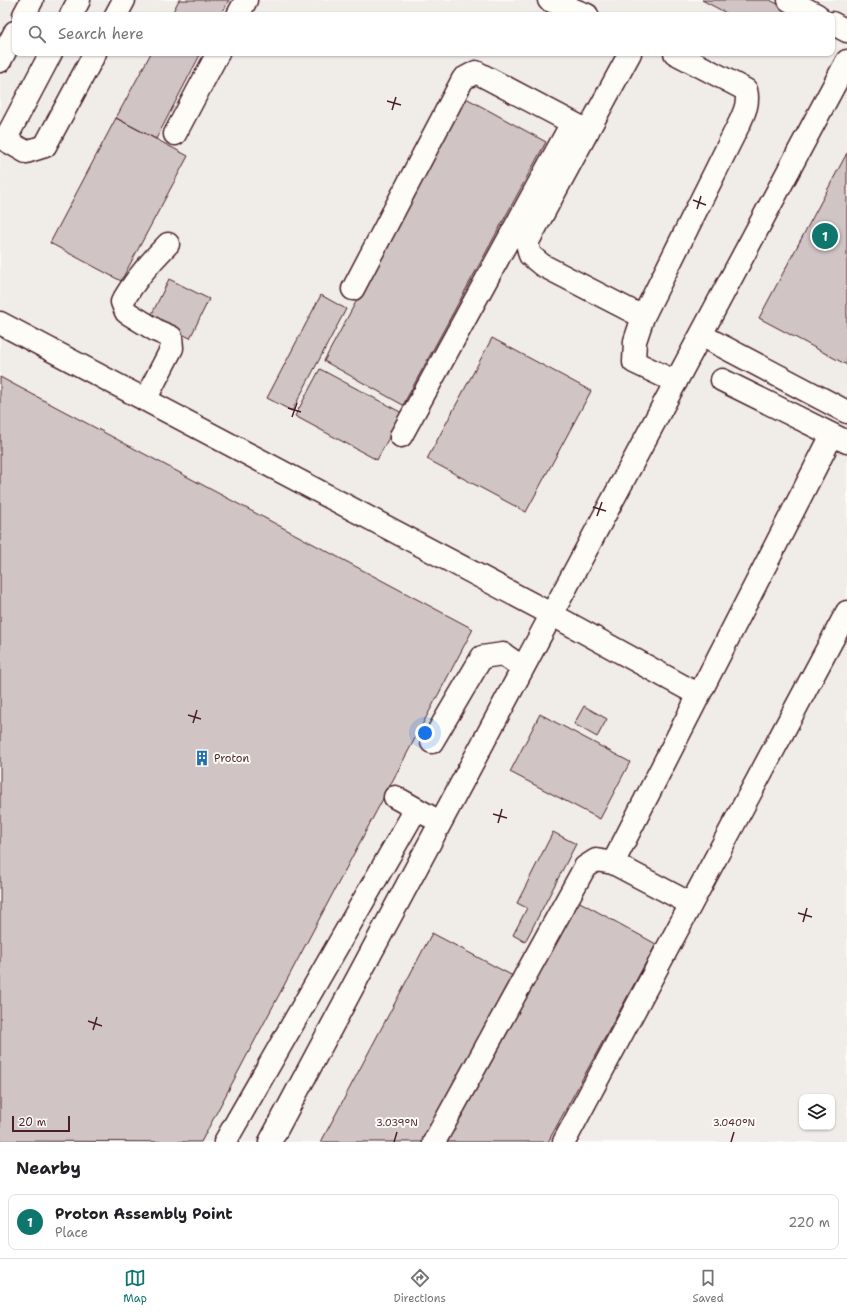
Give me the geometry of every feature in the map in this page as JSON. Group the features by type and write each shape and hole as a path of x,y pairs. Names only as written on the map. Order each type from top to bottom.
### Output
{"lane":[{"path":"26,12 32,0"},
{"path":"73,12 79,0"},
{"path":"118,12 124,0"},
{"path":"240,12 246,0"},
{"path":"550,0 580,12"},
{"path":"835,25 847,31"},
{"path":"0,61 12,38"},
{"path":"49,56 2,139 26,152 45,146 93,56"},
{"path":"175,134 216,56"},
{"path":"401,436 580,127 628,56"},
{"path":"676,382 634,362 635,341 643,317 740,122 747,105 748,98 746,90 681,56"},
{"path":"270,1142 847,61"},
{"path":"352,289 463,79 476,72 580,127"},
{"path":"580,127 527,244 530,255 542,265 643,317"},
{"path":"145,400 172,348 171,337 157,331 126,312 122,302 131,286 152,260 168,244"},
{"path":"0,323 551,614 699,695"},
{"path":"701,335 847,412"},
{"path":"613,863 699,695 840,438 722,380"},
{"path":"564,1142 847,612"},
{"path":"432,742 482,657 503,654 523,668"},
{"path":"396,797 441,822"},
{"path":"225,1142 416,809"},
{"path":"434,1142 584,867 596,860 613,863 691,904"}],"shaded area":[{"path":"0,0 847,0 847,1142 0,1142"}],"building":[{"path":"179,0 229,0 223,12 173,12"},
{"path":"702,0 770,0 789,10 788,12 724,12"},
{"path":"149,56 199,56 156,139 116,118"},
{"path":"466,98 546,142 403,405 324,361"},
{"path":"116,118 188,156 121,281 50,243"},
{"path":"847,153 847,365 759,318"},
{"path":"169,279 209,299 190,338 150,318"},
{"path":"321,295 346,309 292,411 267,398"},
{"path":"492,338 591,391 526,512 427,459"},
{"path":"320,369 402,413 377,460 295,416"},
{"name":"Proton","path":"0,377 473,629 201,1142 0,1141"},
{"path":"584,706 607,719 597,737 574,724"},
{"path":"540,714 630,762 600,819 510,772"},
{"path":"553,832 576,844 525,942 513,935 527,908 517,903"},
{"path":"578,901 656,944 548,1142 446,1142"},
{"path":"432,933 513,976 425,1142 321,1142"}],"place":[{"name":"Proton Assembly Point","path":"825,236"},
{"name":"Proton","path":"202,758"}]}
